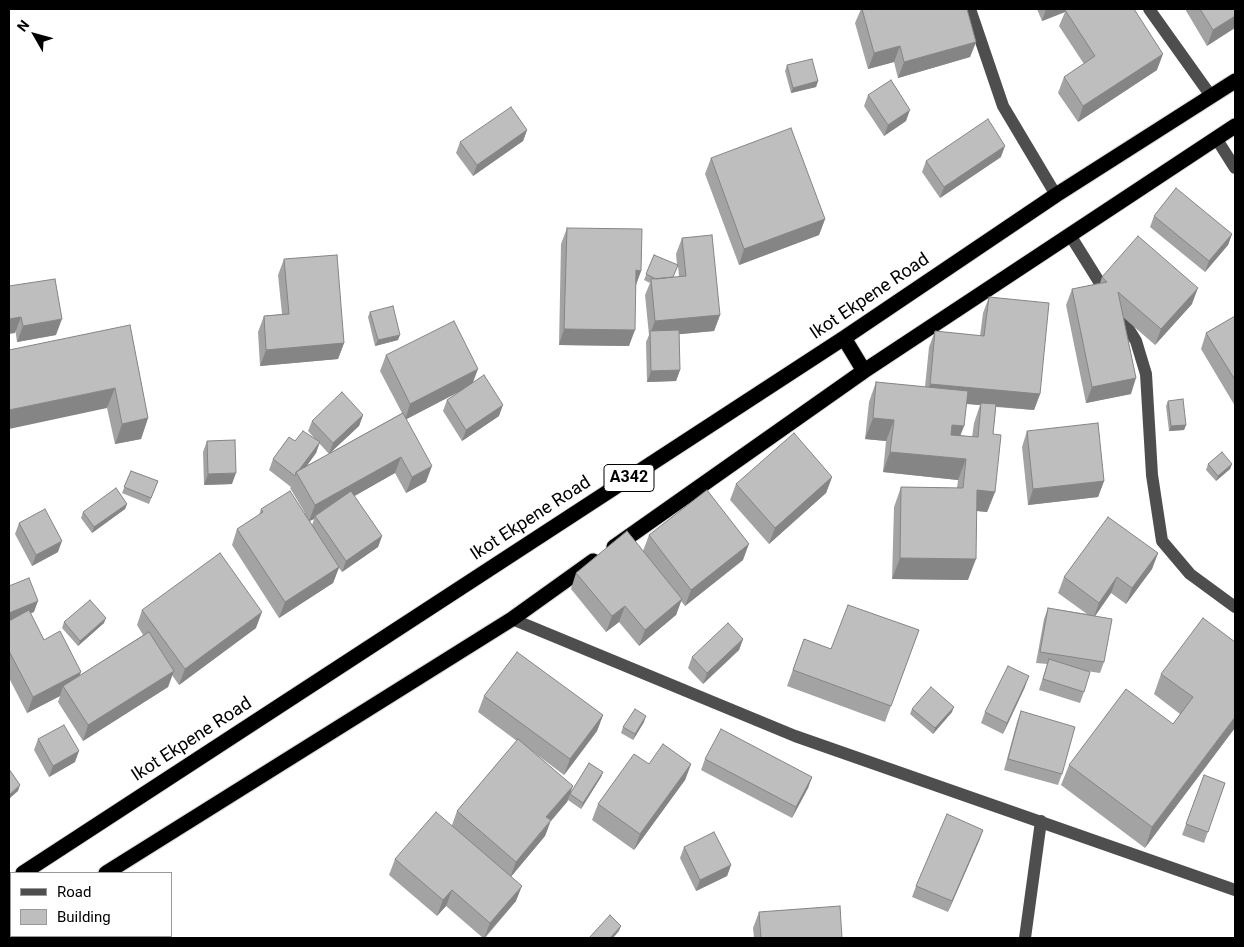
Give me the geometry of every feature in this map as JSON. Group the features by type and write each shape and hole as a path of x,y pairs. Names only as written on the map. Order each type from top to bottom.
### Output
{"highway":[{"name":"Ikot Ekpene Road","path":"25,872 844,338 1056,195 1235,81"},
{"name":"A342","path":"108,872 512,619 864,371 1235,126"},
{"path":"844,338 864,371"}],"street":[{"path":"970,9 1003,106 1056,195"},
{"path":"1149,9 1211,96"},
{"path":"1216,138 1235,168"},
{"path":"1070,235 1136,341 1146,374 1152,475 1162,541 1190,574 1235,606"},
{"path":"512,619 796,736 1235,890"},
{"path":"1025,938 1041,821"}],"building":[{"path":"862,9 967,9 976,42 904,62 900,46 874,53"},
{"path":"1134,9 1163,54 1083,106 1064,77 1095,56 1065,10"},
{"path":"1200,9 1235,9 1235,16 1213,30"},
{"path":"812,59 818,81 793,88 787,65"},
{"path":"891,80 910,110 888,125 868,95"},
{"path":"511,107 527,130 477,165 460,142"},
{"path":"988,119 1005,146 944,187 926,161"},
{"path":"791,128 825,219 744,249 711,158"},
{"path":"1176,188 1232,234 1209,261 1154,216"},
{"path":"567,228 642,229 641,271 636,270 635,330 564,329"},
{"path":"712,235 720,315 655,321 651,279 686,276 682,238"},
{"path":"1138,236 1198,288 1161,329 1118,292 1136,378 1092,387 1072,289 1107,282 1102,277"},
{"path":"337,255 344,343 266,350 264,316 289,314 284,259"},
{"path":"654,255 678,265 673,277 656,279 646,274"},
{"path":"55,279 62,319 23,326 21,317 9,319 9,286"},
{"path":"989,297 1049,303 1040,394 930,384 935,331 984,336"},
{"path":"393,306 400,335 378,340 370,312"},
{"path":"1235,316 1235,380 1206,333"},
{"path":"454,321 478,369 410,404 386,355"},
{"path":"130,325 148,418 122,424 115,388 9,410 9,350"},
{"path":"679,330 680,370 651,371 650,331"},
{"path":"484,375 503,405 466,430 447,400"},
{"path":"876,382 968,391 964,426 952,425 951,435 978,437 981,403 996,404 993,434 1001,435 995,492 977,490 976,559 900,558 901,487 963,488 966,459 890,452 894,420 873,418"},
{"path":"342,392 363,415 333,443 312,421"},
{"path":"1183,399 1186,425 1171,426 1168,401"},
{"path":"403,413 432,466 412,477 401,457 315,505 296,472"},
{"path":"1098,423 1104,481 1033,489 1027,431"},
{"path":"303,431 320,442 296,472 295,476 273,459 289,437 295,441"},
{"path":"794,433 832,477 775,528 736,484"},
{"path":"235,440 236,473 208,474 207,441"},
{"path":"1222,452 1232,464 1218,476 1208,464"},
{"path":"131,471 158,481 151,498 124,487"},
{"path":"116,488 127,504 94,527 83,512"},
{"path":"707,490 749,544 691,590 649,535"},
{"path":"290,491 339,567 285,602 237,529 263,512 261,509"},
{"path":"351,491 382,536 346,561 315,516"},
{"path":"45,509 62,541 36,555 19,523"},
{"path":"1108,517 1158,553 1132,588 1117,577 1099,603 1064,577"},
{"path":"627,531 682,599 645,630 625,606 612,616 576,573"},
{"path":"220,553 262,612 185,669 142,610"},
{"path":"29,578 38,601 9,613 9,586"},
{"path":"90,600 106,618 80,641 64,622"},
{"path":"848,605 919,630 891,706 793,670 804,639 831,649"},
{"path":"1048,608 1112,619 1104,662 1040,652"},
{"path":"29,610 44,640 60,631 81,672 33,697 9,651 9,621"},
{"path":"1203,618 1235,642 1235,717 1152,827 1069,765 1126,689 1173,724 1193,697 1161,674"},
{"path":"728,623 743,639 707,673 692,657"},
{"path":"149,632 174,671 88,725 63,686"},
{"path":"517,652 603,715 570,759 484,696"},
{"path":"1049,659 1090,672 1084,692 1043,679"},
{"path":"1008,666 1029,676 1007,723 985,712"},
{"path":"931,687 954,707 935,728 912,709"},
{"path":"635,709 646,716 635,734 623,727"},
{"path":"1021,711 1075,727 1062,774 1008,759"},
{"path":"64,725 79,751 53,766 38,739"},
{"path":"721,729 812,777 796,807 705,759"},
{"path":"518,739 573,786 546,817 551,820 516,862 457,811"},
{"path":"663,744 691,764 640,834 598,804 634,754 649,764"},
{"path":"589,763 603,772 583,803 570,794"},
{"path":"9,769 20,785 9,795"},
{"path":"1204,775 1225,783 1208,832 1186,824"},
{"path":"436,812 522,886 490,923 452,890 443,900 395,859"},
{"path":"947,814 983,830 952,901 916,886"},
{"path":"714,832 731,865 700,880 684,847"},
{"path":"840,906 842,938 761,938 759,912"},
{"path":"610,915 621,926 610,938 589,938"}]}
